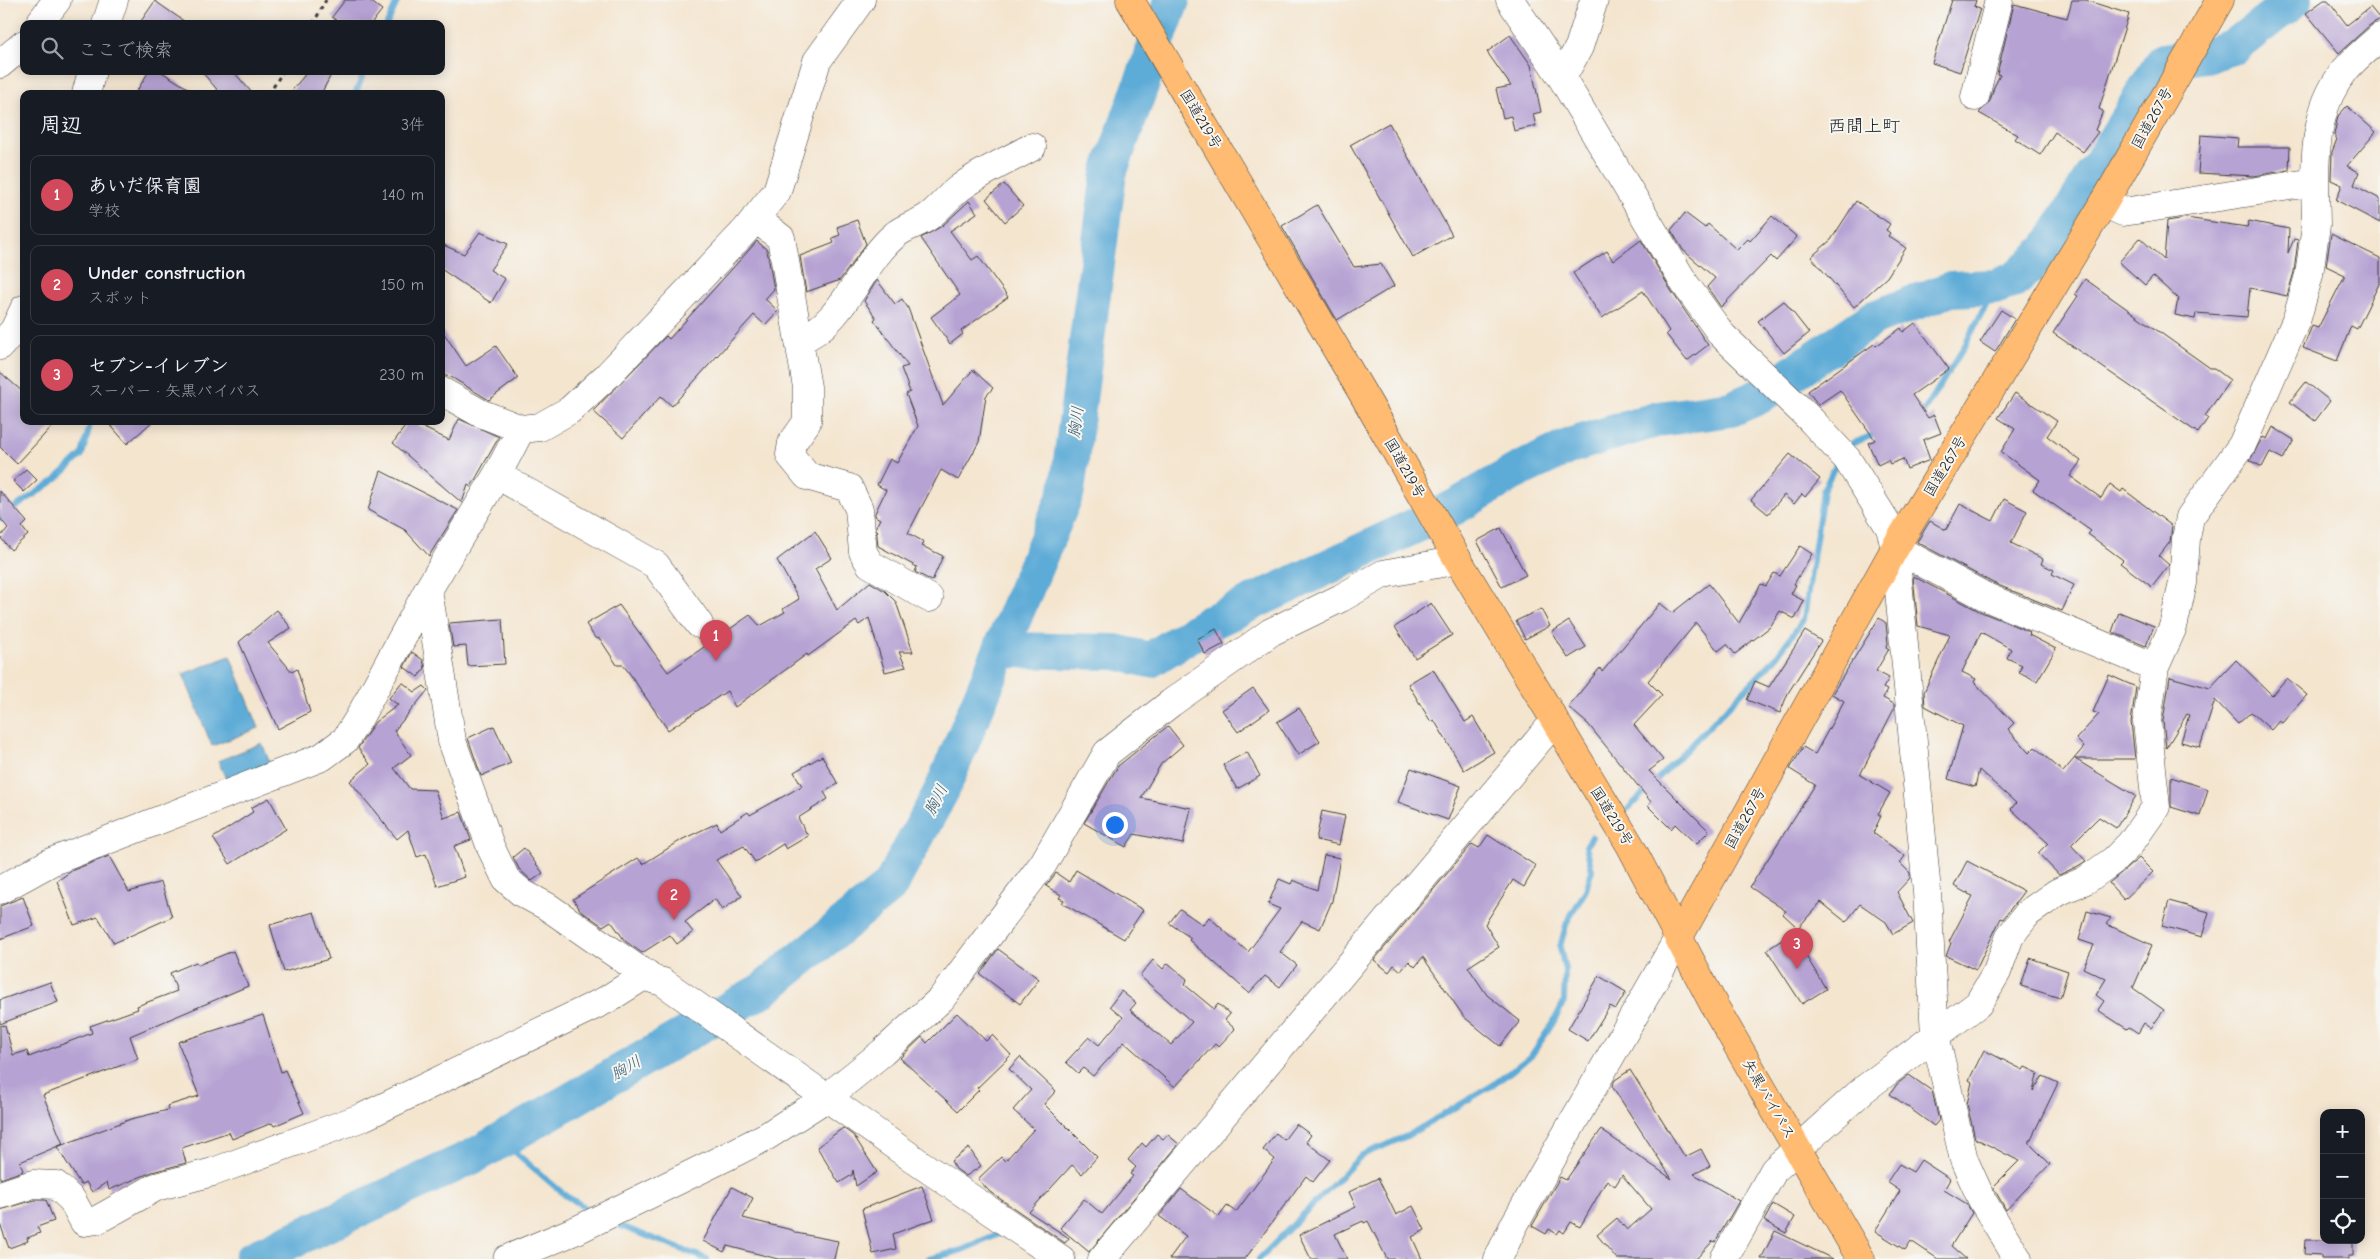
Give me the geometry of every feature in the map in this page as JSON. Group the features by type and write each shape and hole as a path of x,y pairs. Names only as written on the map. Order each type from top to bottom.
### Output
{"highway":[{"name":"国道219号","path":"1130,0 1240,184 1554,722 1630,845 1679,937"},
{"name":"国道267号","path":"1679,937 1894,548 2104,203 2220,0"},
{"name":"矢黒バイパス","path":"1679,937 1715,1007 1861,1259"}],"street":[{"path":"42,20 57,0"},
{"path":"107,20 114,0"},
{"path":"445,393 480,413 521,430 540,427 570,410 582,399 655,326 755,218 777,191 817,60 861,0"},
{"path":"1510,0 1562,78 1685,284 1722,335 1811,420 1841,454 1890,528 1894,548 1926,892 1935,1035 1964,1160 1982,1200 2018,1259"},
{"path":"1562,78 1579,47 1594,0"},
{"path":"1975,97 1999,0"},
{"path":"1724,1259 1774,1170 1863,1090 1978,1004 1997,972 2010,936 2028,913 2058,892 2086,880 2114,860 2130,844 2156,807 2147,720 2155,668 2173,627 2183,583 2186,539 2190,517 2242,445 2297,318 2309,275 2316,225 2315,145 2324,105 2346,70 2380,37"},
{"path":"0,64 20,47"},
{"path":"87,90 91,75"},
{"path":"799,340 809,337 824,325 882,246 896,233 928,217 943,206 954,192 967,183 1032,147"},
{"path":"2104,203 2123,212 2315,182"},
{"path":"755,218 781,238 806,387 807,422 792,443 790,455 807,476 849,488 859,509 863,552 870,564 929,598"},
{"path":"0,346 14,330 20,317"},
{"path":"0,890 51,862 322,757 345,740 360,718 428,590 497,475 521,430"},
{"path":"497,475 656,564 699,624"},
{"path":"1894,548 1986,597 2155,668"},
{"path":"507,1259 579,1229 767,1136 820,1093 883,1052 941,999 1043,864 1107,753 1171,703 1271,632 1341,598 1383,574 1452,549"},
{"path":"428,590 452,741 491,848 506,879 522,893 548,907 588,936 655,978 1062,1259"},
{"path":"1102,1259 1554,722"},
{"path":"1498,1259 1514,1225 1679,937"},
{"path":"0,1195 33,1184 56,1185 72,1200 84,1222 97,1220 156,1187 212,1172 363,1116 655,978"}],"path":[{"path":"314,20 326,0"},
{"path":"270,90 280,75"}],"water":[{"path":"230,656 259,728 212,746 183,674"},
{"path":"262,743 271,766 228,783 218,761"}],"building":[{"path":"345,0 369,0 382,10 374,20 336,20 332,17"},
{"path":"1952,0 1976,0 1974,7 1980,9 1960,72 1932,63"},
{"path":"2072,0 2085,0 2129,14 2099,109 2103,111 2095,130 2098,132 2083,152 2055,132 2040,155 2015,139 2018,135 1979,113 1990,101 2000,75 1997,74 2014,4 2067,18"},
{"path":"2324,0 2328,0 2347,25 2370,7 2380,19 2370,25 2339,53 2306,13"},
{"path":"155,1 182,20 142,20"},
{"path":"1510,35 1531,65 1541,112 1533,114 1536,126 1514,131 1511,116 1503,118 1496,89 1511,86 1487,52"},
{"path":"147,75 166,75 191,90 137,90"},
{"path":"204,75 236,75 250,90 218,90"},
{"path":"305,75 331,75 323,90 292,90"},
{"path":"2347,106 2376,132 2347,166 2359,172 2354,185 2380,199 2380,223 2336,200 2342,185 2331,180 2332,152 2337,139 2334,135 2338,116"},
{"path":"1389,123 1452,235 1413,257 1350,145"},
{"path":"2201,135 2238,138 2237,147 2290,147 2289,170 2254,176 2198,173"},
{"path":"1004,184 1023,206 1005,222 986,199"},
{"path":"969,201 977,213 950,231 972,260 978,256 1008,297 961,331 963,334 950,344 931,317 960,295 921,238 942,226"},
{"path":"1856,201 1890,224 1886,230 1890,233 1888,236 1906,248 1887,277 1854,307 1811,257 1831,240"},
{"path":"1317,205 1354,267 1381,264 1394,286 1337,320 1282,226"},
{"path":"1685,213 1705,228 1708,224 1737,250 1748,239 1750,241 1772,216 1797,237 1776,261 1771,256 1721,307 1707,287 1715,278 1683,250 1671,230"},
{"path":"2186,218 2247,227 2249,221 2289,229 2288,253 2294,239 2298,240 2294,272 2287,296 2250,288 2247,317 2196,313 2195,319 2175,315 2178,299 2153,276 2145,285 2119,262 2140,238 2164,260 2167,221"},
{"path":"857,220 866,244 840,280 806,292 800,256 834,243 832,238 840,235 837,227"},
{"path":"480,232 508,244 490,270 505,279 491,303 445,272 445,246 464,254"},
{"path":"2331,234 2380,258 2380,282 2357,329 2351,326 2337,361 2303,348 2312,326 2318,328 2345,275 2326,266"},
{"path":"1641,240 1672,292 1708,345 1687,361 1666,334 1669,331 1643,291 1602,318 1573,273 1607,251 1613,261"},
{"path":"757,241 767,250 774,289 765,299 778,311 765,325 754,315 672,406 661,396 623,438 593,411 666,336 669,339"},
{"path":"2085,279 2210,368 2214,368 2230,380 2205,416 2208,418 2198,433 2053,333 2078,296 2075,294"},
{"path":"877,280 895,304 902,299 908,308 943,405 973,370 993,388 986,396 979,442 958,480 941,470 908,533 924,542 922,546 943,556 932,581 915,572 917,567 878,546 876,526 880,519 875,516 875,513 886,490 877,485 890,459 897,463 918,426 906,394 910,392 901,368 908,366 874,320 876,318 864,301"},
{"path":"1784,301 1809,333 1784,353 1758,321"},
{"path":"2001,310 2015,319 1995,352 1980,342"},
{"path":"1915,323 1949,369 1912,395 1928,418 1934,415 1941,433 1923,440 1930,460 1907,469 1903,459 1890,464 1888,460 1878,465 1868,443 1875,440 1840,390 1818,405 1808,391 1874,344 1876,346 1901,328 1903,332"},
{"path":"445,335 466,366 496,346 518,378 489,400 451,377 445,376"},
{"path":"0,372 20,390 20,425 53,425 17,464 0,447"},
{"path":"2306,382 2330,401 2315,421 2290,402"},
{"path":"2015,393 2057,421 2047,436 2081,461 2070,476 2101,498 2110,484 2121,492 2123,489 2172,526 2170,542 2159,556 2169,565 2152,587 2120,563 2123,560 2088,534 2091,531 2033,490 2040,480 2001,452 2015,429 1998,418"},
{"path":"459,419 499,437 471,487 468,485 462,503 393,443 406,425 417,425 449,440"},
{"path":"110,425 148,425 127,444"},
{"path":"2273,427 2294,440 2283,459 2270,452 2262,467 2250,460 2263,437 2267,439"},
{"path":"1790,454 1820,479 1805,497 1802,494 1794,504 1784,495 1768,514 1751,500"},
{"path":"26,469 37,480 24,492 13,481"},
{"path":"381,471 458,510 429,556 405,530 368,510"},
{"path":"0,491 27,522 22,527 28,535 11,550 0,537 8,528 0,518"},
{"path":"2004,499 2027,511 2011,543 2043,559 2041,564 2054,570 2052,574 2074,585 2062,611 1993,583 1917,542 1930,521 1946,530 1960,504 1993,521"},
{"path":"1501,528 1526,575 1502,587 1477,541"},
{"path":"815,531 832,558 815,569 837,610 870,582 885,591 896,602 913,652 899,652 906,667 885,672 869,618 859,625 856,621 735,707 727,691 668,730 630,674 623,665 617,665 600,639 595,638 586,624 619,605 668,672 750,615 760,626 785,612 783,609 799,599 777,560"},
{"path":"1800,546 1812,554 1794,584 1796,585 1791,594 1804,601 1795,619 1780,611 1770,627 1735,654 1727,644 1718,651 1696,623 1648,681 1662,695 1634,725 1663,760 1649,771 1709,831 1696,844 1675,824 1671,829 1648,806 1651,802 1588,724 1568,707 1600,668 1602,672 1660,603 1672,613 1709,584 1739,623 1761,584 1766,586 1774,573 1780,576"},
{"path":"1913,576 1979,611 2030,632 2029,635 2056,649 2037,681 2019,672 2022,665 2007,658 2011,649 1981,632 1962,672 1976,679 1974,682 2014,723 2008,729 2029,753 2035,747 2063,772 2084,747 2076,739 2099,714 2093,712 2109,675 2136,687 2131,722 2135,759 2075,759 2136,796 2116,828 2099,817 2071,845 2086,861 2078,866 2059,875 2038,853 2048,843 2011,809 2016,803 1979,770 1975,787 1948,779 1963,726 1925,706 1924,692 1950,635 1918,626"},
{"path":"1431,603 1452,635 1415,658 1395,627"},
{"path":"1541,609 1550,626 1525,639 1516,621"},
{"path":"277,610 291,628 268,643 292,672 297,669 310,712 278,729 239,642"},
{"path":"2119,612 2154,626 2146,646 2112,632"},
{"path":"1879,618 1886,623 1888,644 1886,647 1889,649 1876,671 1889,678 1883,688 1887,690 1883,698 1894,704 1894,709 1860,775 1890,793 1878,814 1881,816 1873,833 1905,856 1900,863 1910,873 1910,878 1897,892 1913,923 1893,934 1886,922 1860,904 1846,922 1821,902 1798,928 1783,914 1786,911 1750,887 1815,785 1790,769 1803,747 1815,754 1844,701 1832,694"},
{"path":"502,619 505,664 468,666 466,646 453,647 449,623"},
{"path":"1569,621 1586,647 1568,658 1552,632"},
{"path":"1216,629 1224,644 1205,654 1197,639"},
{"path":"1805,631 1821,641 1788,693 1780,713 1747,700 1755,681 1769,687"},
{"path":"412,652 423,660 425,668 418,677 404,667"},
{"path":"2236,660 2272,695 2287,678 2307,695 2282,723 2279,721 2271,730 2251,712 2238,724 2215,700 2200,747 2181,742 2189,715 2187,714 2166,748 2163,721 2170,677 2210,688"},
{"path":"1433,669 1465,722 1473,717 1494,752 1464,770 1434,720 1431,722 1408,684"},
{"path":"402,682 415,692 424,686 428,690 394,731 411,755 394,768 410,789 435,790 444,818 461,812 471,840 454,846 465,877 437,886 426,854 417,857 408,830 397,839 350,781 370,764 358,748 375,722 398,705 389,698"},
{"path":"1253,688 1269,710 1238,732 1222,710"},
{"path":"1299,708 1320,741 1298,755 1277,722"},
{"path":"494,726 511,763 481,776 468,738"},
{"path":"1168,726 1183,745 1161,764 1141,798 1191,808 1183,844 1134,834 1126,847 1084,823 1118,766"},
{"path":"1247,752 1260,776 1237,789 1223,765"},
{"path":"822,756 838,784 824,792 828,799 798,818 808,836 786,849 783,844 755,862 744,846 716,860 742,896 722,910 715,899 685,922 693,932 677,944 670,935 642,953 625,941 611,921 603,926 581,911 573,899 638,858 643,864 683,839 717,823 720,830 748,812 750,815 802,786 794,772"},
{"path":"1411,768 1461,786 1448,820 1398,802"},
{"path":"2171,777 2208,789 2200,816 2171,807"},
{"path":"269,798 286,829 230,864 213,838 253,812 251,808"},
{"path":"1322,811 1345,816 1339,845 1316,840"},
{"path":"1488,835 1536,866 1524,887 1513,880 1485,924 1499,947 1468,967 1487,995 1520,1021 1500,1046 1464,1017 1423,957 1415,967 1409,961 1401,971 1394,965 1389,972 1374,960 1472,844 1479,848"},
{"path":"524,848 543,873 532,881 519,869 513,857"},
{"path":"1324,855 1340,858 1332,901 1320,929 1302,921 1280,952 1297,965 1280,987 1265,976 1249,993 1189,940 1191,938 1169,923 1180,909 1203,925 1209,917 1248,952 1280,909 1268,904 1279,879 1291,884 1293,880 1317,890"},
{"path":"109,856 129,892 161,882 172,917 114,943 98,917 74,925 57,881 73,870"},
{"path":"2139,858 2153,872 2124,900 2109,883"},
{"path":"1967,861 2024,891 2003,919 2001,918 1976,970 1946,956 1951,943 1949,942 1973,896 1954,886"},
{"path":"1076,870 1143,910 1124,939 1062,903 1064,900 1059,898 1061,895 1046,886 1056,873 1069,882"},
{"path":"23,897 34,926 0,939 0,906"},
{"path":"2169,901 2209,912 2202,937 2162,926"},
{"path":"2087,911 2111,918 2106,924 2152,945 2133,988 2164,1010 2151,1028 2144,1023 2138,1033 2129,1027 2127,1029 2098,1010 2104,1001 2096,995 2106,979 2083,968 2094,945 2079,940"},
{"path":"314,912 329,959 284,972 270,925"},
{"path":"1792,933 1826,989 1802,1004 1767,950"},
{"path":"998,949 1039,979 1020,1004 980,974"},
{"path":"233,951 248,986 130,1036 138,1059 43,1095 63,1144 20,1162 23,1171 0,1179 0,1026 5,1025 13,1055 27,1051 29,1057 92,1033 90,1026 138,1009 137,1006 177,991 170,973 196,962 198,965"},
{"path":"2030,958 2068,971 2060,998 2021,986"},
{"path":"1153,960 1163,969 1168,963 1187,979 1185,985 1214,1009 1218,1004 1230,1014 1225,1020 1235,1029 1218,1047 1215,1044 1175,1087 1124,1042 1093,1076 1083,1068 1078,1073 1066,1062 1089,1037 1099,1045 1123,1017 1110,1006 1121,991 1136,1003 1130,1010 1171,1045 1192,1022 1140,976"},
{"path":"1599,976 1626,992 1616,1009 1610,1006 1588,1041 1568,1029"},
{"path":"50,982 58,1002 0,1024 0,1000"},
{"path":"957,1013 986,1041 992,1035 1011,1055 977,1088 979,1090 958,1111 900,1058 922,1037 927,1043"},
{"path":"263,1015 281,1072 285,1070 304,1113 274,1126 272,1123 232,1139 229,1132 182,1148 186,1163 152,1172 109,1190 107,1182 92,1192 86,1182 81,1185 57,1147 131,1119 168,1110 167,1106 199,1096 178,1042"},
{"path":"1984,1050 2023,1070 2025,1067 2038,1073 2033,1091 2043,1076 2058,1083 2029,1143 2050,1164 2006,1210 1993,1187 2019,1161 1975,1138 1967,1104 1972,1082 1969,1080"},
{"path":"1020,1057 1056,1091 1044,1104 1097,1157 1082,1174 1072,1165 1029,1212 1069,1238 1065,1243 990,1192 978,1179 1001,1157 1005,1161 1034,1129 1013,1110 1031,1090 1009,1069"},
{"path":"1630,1070 1685,1157 1701,1149 1710,1166 1694,1174 1739,1201 1715,1242 1713,1241 1696,1259 1617,1259 1597,1235 1617,1218 1627,1230 1651,1209 1622,1175 1615,1186 1607,1180 1580,1227 1571,1222 1564,1233 1560,1230 1557,1234 1549,1229 1546,1234 1532,1226 1560,1177 1566,1180 1601,1130 1672,1179 1612,1086 1615,1080"},
{"path":"1909,1075 1932,1091 1939,1120 1934,1126 1890,1094 1897,1084"},
{"path":"1296,1124 1311,1135 1306,1142 1330,1160 1313,1182 1306,1176 1245,1259 1169,1259 1186,1236 1159,1216 1181,1189 1219,1217 1227,1206 1236,1212 1275,1159 1263,1150 1276,1133 1284,1140"},
{"path":"843,1128 854,1136 877,1172 856,1186 853,1170 852,1175 839,1183 817,1147"},
{"path":"1157,1134 1163,1139 1168,1135 1179,1144 1089,1252 1060,1228 1084,1199 1102,1214 1133,1176 1130,1174 1136,1167 1128,1160 1142,1143 1146,1147"},
{"path":"969,1148 981,1166 966,1176 956,1169 951,1161"},
{"path":"1921,1160 1950,1179 1944,1190 1967,1204 1972,1213 1951,1246 1966,1259 1938,1259 1911,1241 1905,1250 1875,1231 1900,1191 1887,1182 1899,1164 1913,1172"},
{"path":"1378,1178 1396,1215 1413,1206 1425,1230 1412,1237 1422,1259 1387,1259 1368,1221 1364,1223 1363,1221 1335,1234 1347,1259 1311,1259 1299,1235 1356,1207 1349,1192"},
{"path":"922,1186 934,1219 893,1234 896,1249 873,1254 862,1209"},
{"path":"732,1187 753,1198 743,1218 792,1230 796,1233 838,1241 834,1259 778,1259 727,1246 724,1252 703,1241"},
{"path":"35,1200 46,1200 54,1221 37,1227 40,1233 27,1238 28,1241 9,1248 0,1224 0,1210"},
{"path":"1773,1204 1795,1217 1786,1233 1764,1221"},
{"path":"1775,1231 1833,1259 1761,1259"},
{"path":"2305,1240 2320,1240 2320,1244 2353,1244 2353,1256 2348,1256 2348,1259 2321,1259 2321,1255 2304,1254"}],"waterway":[{"path":"389,20 398,0"},
{"name":"胸川","path":"252,1259 476,1155 764,989 890,886 942,790 1067,491 1109,173 1172,0"},
{"path":"1001,650 1115,652 1150,660 1209,623 1455,507 1515,472 1572,445 1659,419 1731,409 1758,397 1874,318 1951,289 1995,287 2016,279 2047,250 2163,61 2206,55 2235,46 2294,0"},
{"path":"357,90 363,75"},
{"path":"1916,414 1924,411 1963,349 1995,287"},
{"path":"0,518 55,480 82,455 90,425"},
{"path":"1847,448 1851,444 1878,433"},
{"path":"1629,808 1774,660 1804,619 1823,491 1838,460"},
{"path":"1259,1259 1362,1155 1407,1136 1493,1085 1531,1056 1553,1023 1564,1002 1565,970 1560,947 1567,922 1586,890 1592,870 1586,846 1592,837"},
{"path":"501,1140 566,1196 595,1213"},
{"path":"610,1222 707,1259"},
{"path":"929,1259 962,1250 1002,1233 1005,1235"}],"place":[{"name":"あいだ保育園","path":"716,661"},
{"name":"Under construction","path":"674,920"},
{"name":"セブン-イレブン","path":"1797,969"}],"district":[{"name":"西間上町","path":"1864,126"}]}
